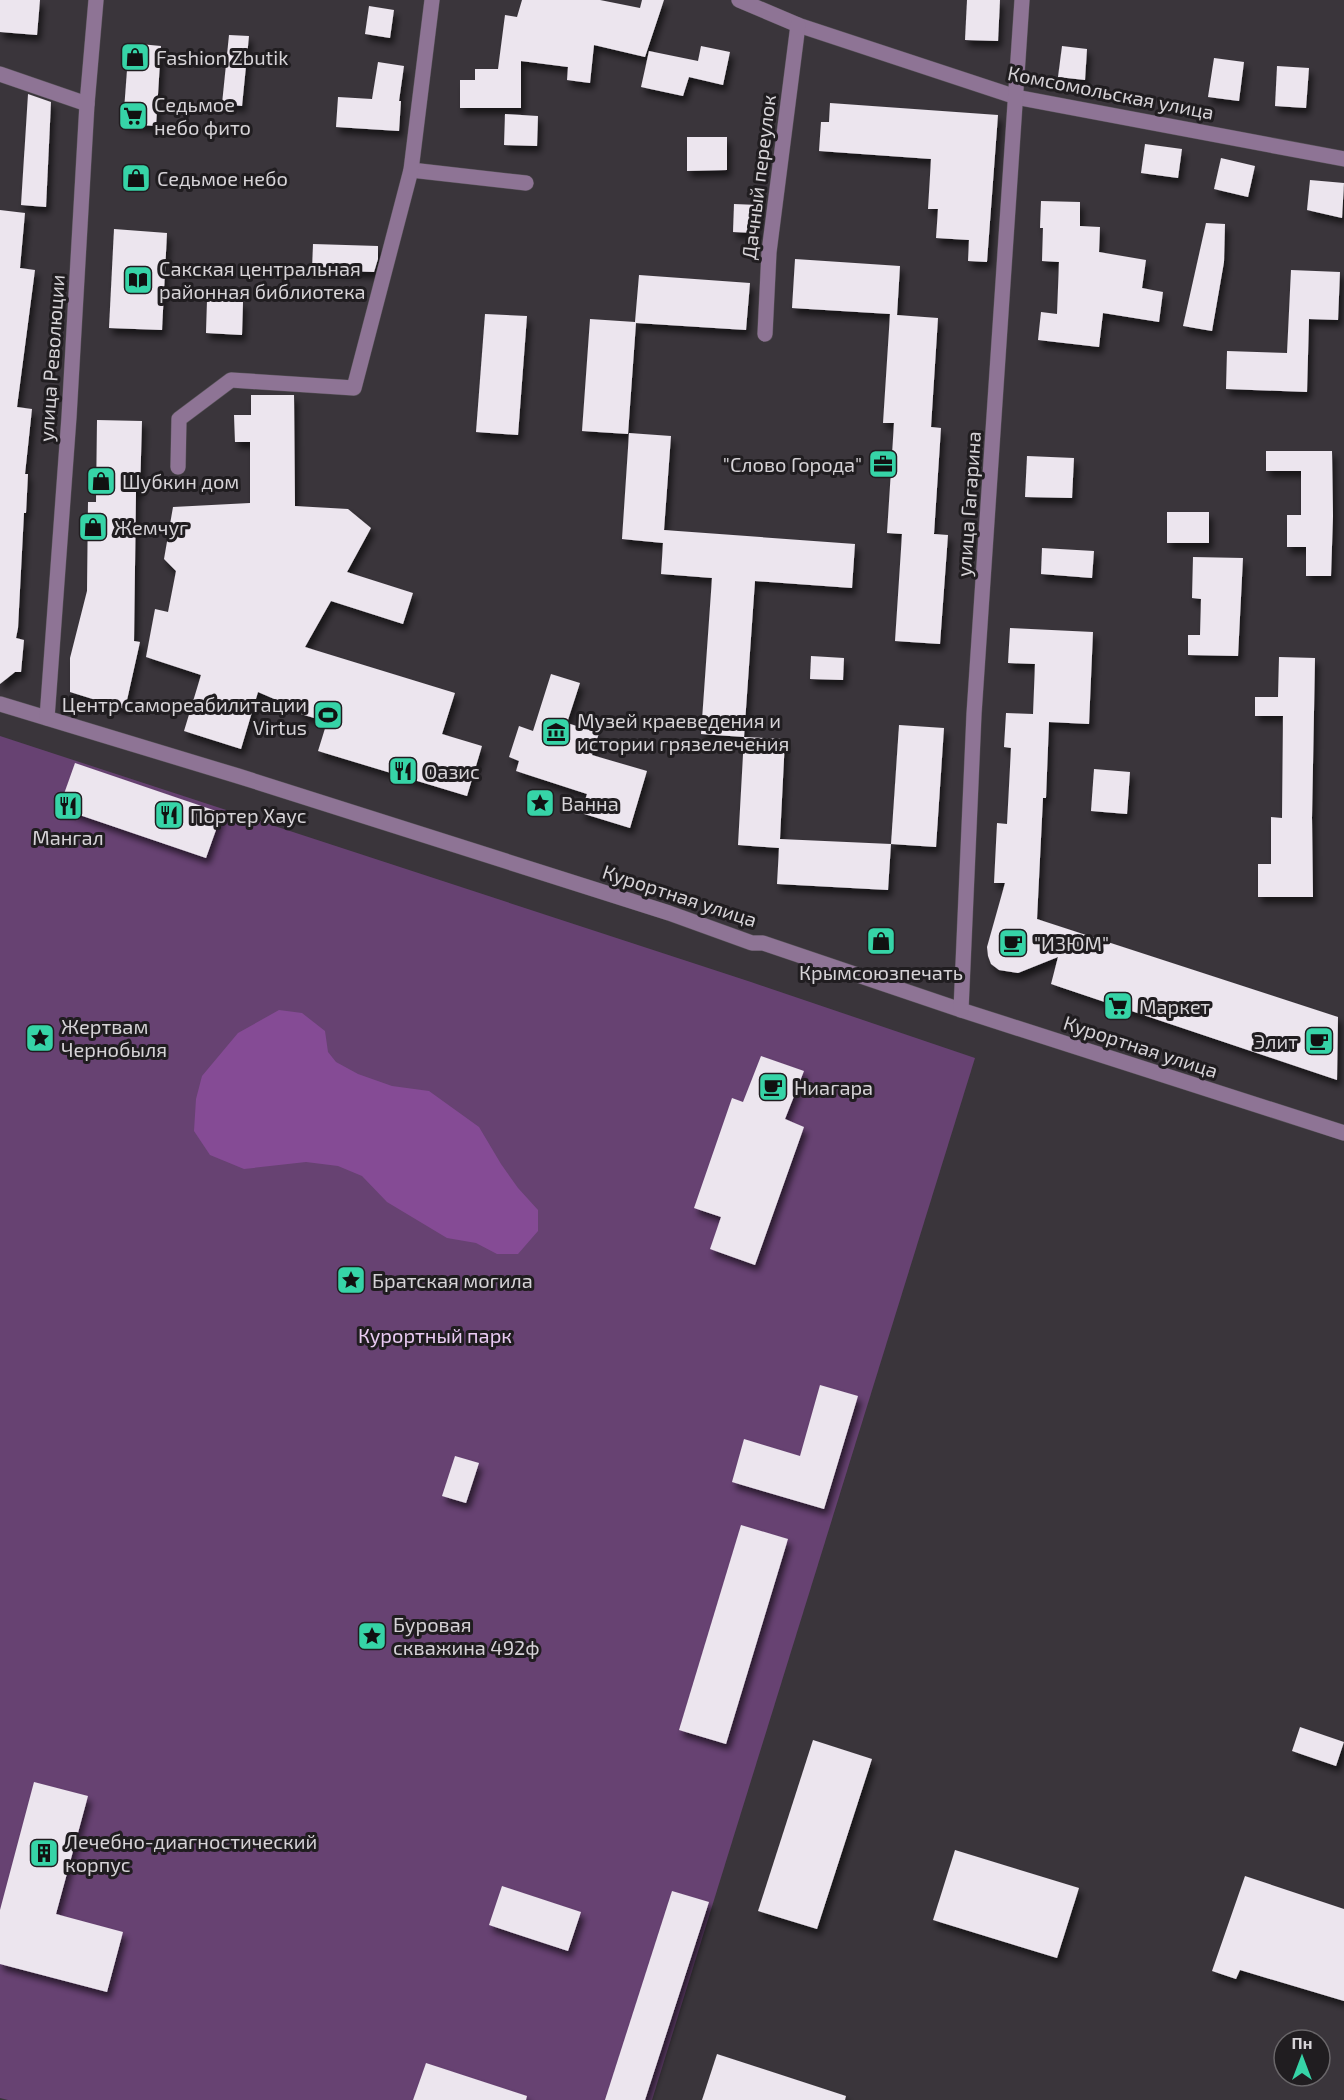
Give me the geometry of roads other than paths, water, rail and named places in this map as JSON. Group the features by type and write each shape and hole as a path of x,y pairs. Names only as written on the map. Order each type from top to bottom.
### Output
{"street":[{"name":"улица Революции","path":"47,718 69,417 87,105 96,0"},
{"path":"178,467 179,419 231,380 354,388 411,171 432,0"},
{"name":"Комсомольская улица","path":"739,0 798,25 1016,97 1344,159"},
{"name":"улица Гагарина","path":"961,1010 974,714 1022,0"},
{"name":"Дачный переулок","path":"765,334 769,252 798,25"},
{"path":"0,74 87,105"},
{"path":"411,171 526,183"},
{"name":"Курортная улица","path":"0,704 238,776 669,913 752,943 763,943 961,1010 1344,1133"}],"place":[{"name":"Fashion Zbutik","path":"135,57"},
{"name":"Седьмое небо фито","path":"133,116"},
{"name":"Седьмое небо","path":"136,178"},
{"name":"Сакская центральная районная библиотека","path":"138,280"},
{"name":"\"Слово Города\"","path":"883,464"},
{"name":"Шубкин дом","path":"101,481"},
{"name":"Жемчуг","path":"93,527"},
{"name":"Центр самореабилитации Virtus","path":"328,715"},
{"name":"Музей краеведения и истории грязелечения","path":"556,732"},
{"name":"Оазис","path":"403,771"},
{"name":"Ванна","path":"540,803"},
{"name":"Мангал","path":"68,806"},
{"name":"Портер Хаус","path":"169,815"},
{"name":"Крымсоюзпечать","path":"881,941"},
{"name":"\"ИЗЮМ\"","path":"1013,943"},
{"name":"Маркет","path":"1118,1006"},
{"name":"Жертвам Чернобыля","path":"40,1038"},
{"name":"Элит","path":"1319,1041"},
{"name":"Ниагара","path":"773,1087"},
{"name":"Братская могила","path":"351,1280"},
{"name":"Буровая скважина 492ф","path":"372,1636"},
{"name":"Лечебно-диагностический корпус","path":"44,1853"}],"park label":[{"name":"Курортный парк","path":"435,1335"}]}
